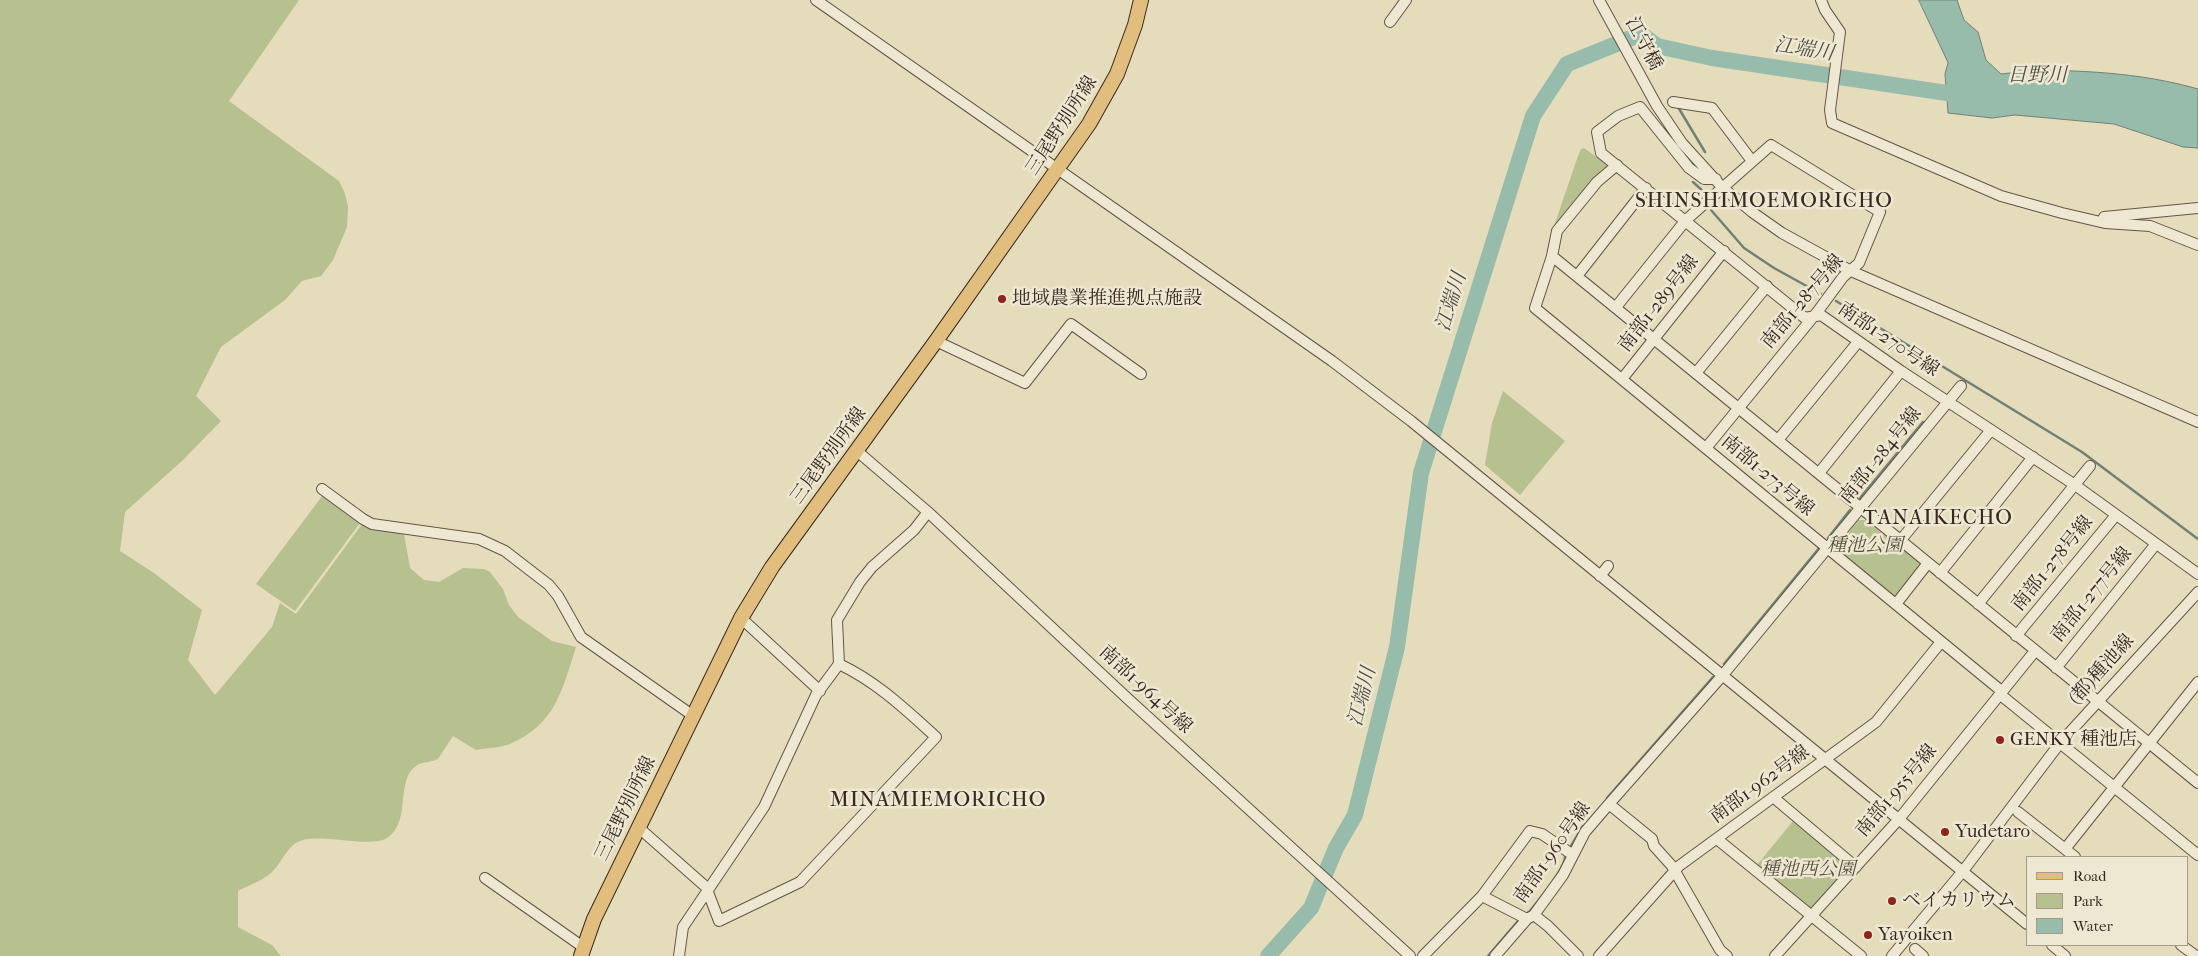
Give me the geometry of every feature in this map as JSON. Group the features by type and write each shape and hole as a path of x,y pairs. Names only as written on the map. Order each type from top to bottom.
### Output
{"main road":[{"name":"三尾野別所線","path":"582,952 594,919 741,618 772,567 936,341 1106,97 1125,54 1141,0"}],"street":[{"path":"816,0 1324,355 1411,421 2026,923"},
{"path":"1390,22 1406,0"},
{"name":"江守橋","path":"1599,0 1657,106 1682,143 1719,183"},
{"path":"1821,0 1825,10 1840,32 1840,44 1830,110 1832,123 2001,196 2105,223 2150,226 2198,245"},
{"path":"1673,102 1712,108 1752,161"},
{"name":"南部1-270号線","path":"1719,183 1704,179 1689,168 1640,107 1618,116 1597,132 1601,153 1805,318 1821,315 1901,371 2033,456 2198,574"},
{"name":"南部1-287号線","path":"1616,307 1686,220 1719,183 1752,161 1771,145 1880,212 1859,263 1843,277 1813,317 1706,448"},
{"name":"南部1-273号線","path":"1616,165 1597,182 1557,231 1552,256 1535,308 2198,855"},
{"path":"1719,183 1752,212 1782,233 1851,271 2198,422"},
{"path":"1577,276 1646,188"},
{"path":"2089,218 2198,208"},
{"name":"南部1-289号線","path":"1622,379 1724,251"},
{"path":"1552,256 2148,744 2197,782"},
{"path":"1696,373 1767,286"},
{"path":"936,341 1025,382 1071,324 1141,374"},
{"path":"1778,440 1858,342"},
{"path":"1818,473 1901,371"},
{"name":"南部1-284号線","path":"1609,804 1722,676 1961,386"},
{"path":"1900,541 1991,430"},
{"name":"南部1-964号線","path":"857,451 928,512 1410,956"},
{"path":"1940,573 2033,456"},
{"path":"1978,604 2090,466"},
{"path":"322,489 363,520 372,524 479,539 505,551 549,585 558,596 582,637 692,715"},
{"path":"678,956 683,927 764,806 820,690 839,664 837,620 860,582 872,567 914,530 928,512"},
{"name":"南部1-278号線","path":"2016,636 2116,515"},
{"name":"南部1-277号線","path":"2056,668 2156,544"},
{"path":"1896,604 1928,563"},
{"path":"1600,576 1608,566"},
{"name":"(都)種池線","path":"1892,956 1963,871 2060,743 2198,592"},
{"path":"741,618 820,690"},
{"name":"南部1-962号線","path":"1599,956 1674,871 1876,722 1941,642"},
{"name":"南部1-955号線","path":"1775,956 1899,819 2035,651"},
{"path":"638,827 708,890 719,921 800,882 936,737 891,695 856,672 839,664"},
{"path":"2065,849 2198,682"},
{"path":"1773,797 1856,867"},
{"name":"南部1-960号線","path":"1495,956 1530,917 1563,874 1585,832 1609,804 1652,840 1654,846 1674,871 1721,954"},
{"path":"2018,812 2074,856"},
{"path":"1423,956 1482,896 1530,831 1542,834 1573,855"},
{"path":"1717,838 1862,956"},
{"path":"485,878 582,952"},
{"path":"1482,896 1548,926 1578,956"},
{"path":"2053,946 2065,956"}],"green space":[{"path":"0,0 299,0 229,101 339,181 348,206 347,227 333,260 321,276 302,281 285,300 221,347 196,396 221,421 183,460 125,512 120,551 154,573 202,610 188,660 215,695 272,627 280,603 296,614 362,524 374,529 404,534 410,568 424,580 439,582 463,568 484,569 490,572 503,589 509,605 518,617 552,641 576,647 555,704 538,726 525,736 510,744 476,750 453,736 438,759 419,764 411,771 404,789 399,821 395,831 387,838 370,842 324,839 303,840 293,845 276,868 268,875 238,891 238,927 272,945 281,956 0,956"},
{"path":"1584,148 1610,167 1553,229 1578,156 1581,149"},
{"path":"1503,391 1565,441 1520,495 1485,465 1492,423"},
{"path":"323,495 360,523 295,611 256,584"},
{"name":"種池公園","path":"1858,520 1865,520 1919,563 1920,569 1899,595 1893,595 1839,552 1838,546"},
{"name":"種池西公園","path":"1793,821 1848,865 1848,869 1814,908 1809,908 1757,865"}],"water":[{"name":"日野川","path":"1919,0 1957,0 1964,20 1978,32 1986,60 2001,74 2016,70 2108,73 2176,83 2198,89 2198,148 2183,147 2114,124 2015,115 1992,118 1948,113 1945,74 1948,63"}],"waterway":[{"name":"江端川","path":"1268,956 1311,908 1336,848 1355,815 1397,647 1421,473 1533,116 1567,64 1641,34 1657,46 1712,58 1967,96"},
{"path":"1678,107 1705,152"},
{"path":"1693,182 1704,192"},
{"path":"1711,210 1744,248 1774,268 1821,294"},
{"path":"1836,301 2082,452 2198,539"},
{"path":"1860,498 1923,422"},
{"path":"1828,538 1850,510"},
{"path":"1724,664 1820,547"},
{"path":"1607,798 1713,677"},
{"path":"1571,846 1583,826"},
{"path":"1525,914 1529,912 1551,884 1561,867 1565,855"},
{"path":"1488,956 1518,921"}],"place":[{"name":"地域農業推進拠点施設","path":"1002,299"},
{"name":"GENKY 種池店","path":"2000,740"},
{"name":"Yudetaro","path":"1945,832"},
{"name":"ベイカリウム","path":"1892,901"},
{"name":"Yayoiken","path":"1868,935"}],"district":[{"name":"SHINSHIMOEMORICHO","path":"1764,202"},
{"name":"TANAIKECHO","path":"1938,519"},
{"name":"MINAMIEMORICHO","path":"938,801"}]}
